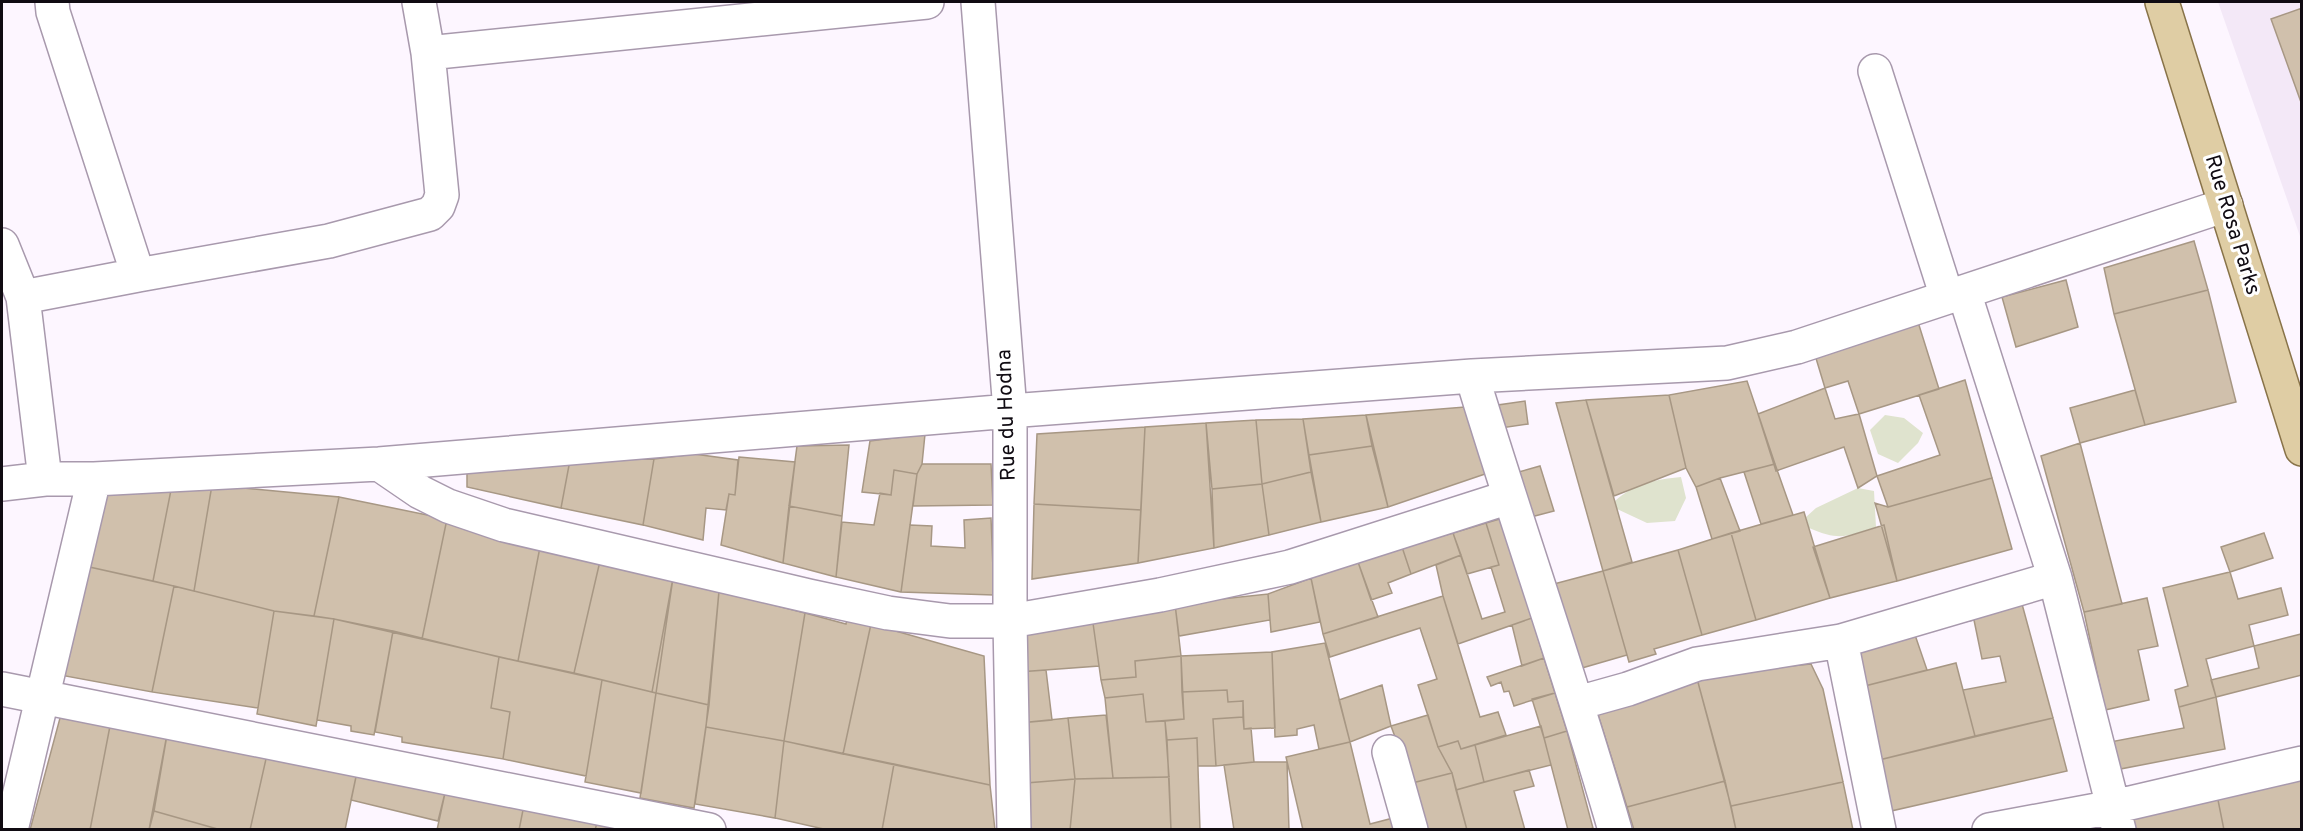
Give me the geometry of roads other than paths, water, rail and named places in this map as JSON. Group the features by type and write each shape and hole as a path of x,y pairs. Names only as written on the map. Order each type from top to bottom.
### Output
{"main road":[{"name":"Rue Rosa Parks","path":"2162,2 2301,449"}],"street":[{"path":"52,2 55,20 138,275"},
{"path":"23,297 329,241 430,214 438,206 442,195 428,53 419,2"},
{"path":"428,53 927,2"},
{"name":"Rue du Hodna","path":"978,2 1010,411 1010,621 1014,830"},
{"path":"1875,71 2055,578 2116,818"},
{"path":"2,484 45,479 94,479 380,464 1010,411 1473,376 1727,363 1797,346 2226,205"},
{"path":"2,245 23,297 45,479"},
{"path":"1473,376 1509,497 1578,703 1615,830"},
{"path":"380,464 420,492 448,506 504,525 888,612 950,621 1010,621 1160,595 1290,567 1509,497"},
{"path":"11,830 94,479"},
{"path":"1578,703 1628,689 1697,664 1841,641 2055,578"},
{"path":"1841,641 1879,830"},
{"path":"2,689 709,830"},
{"path":"1389,752 1411,830"},
{"path":"1989,830 2116,818 2301,763"}]}
